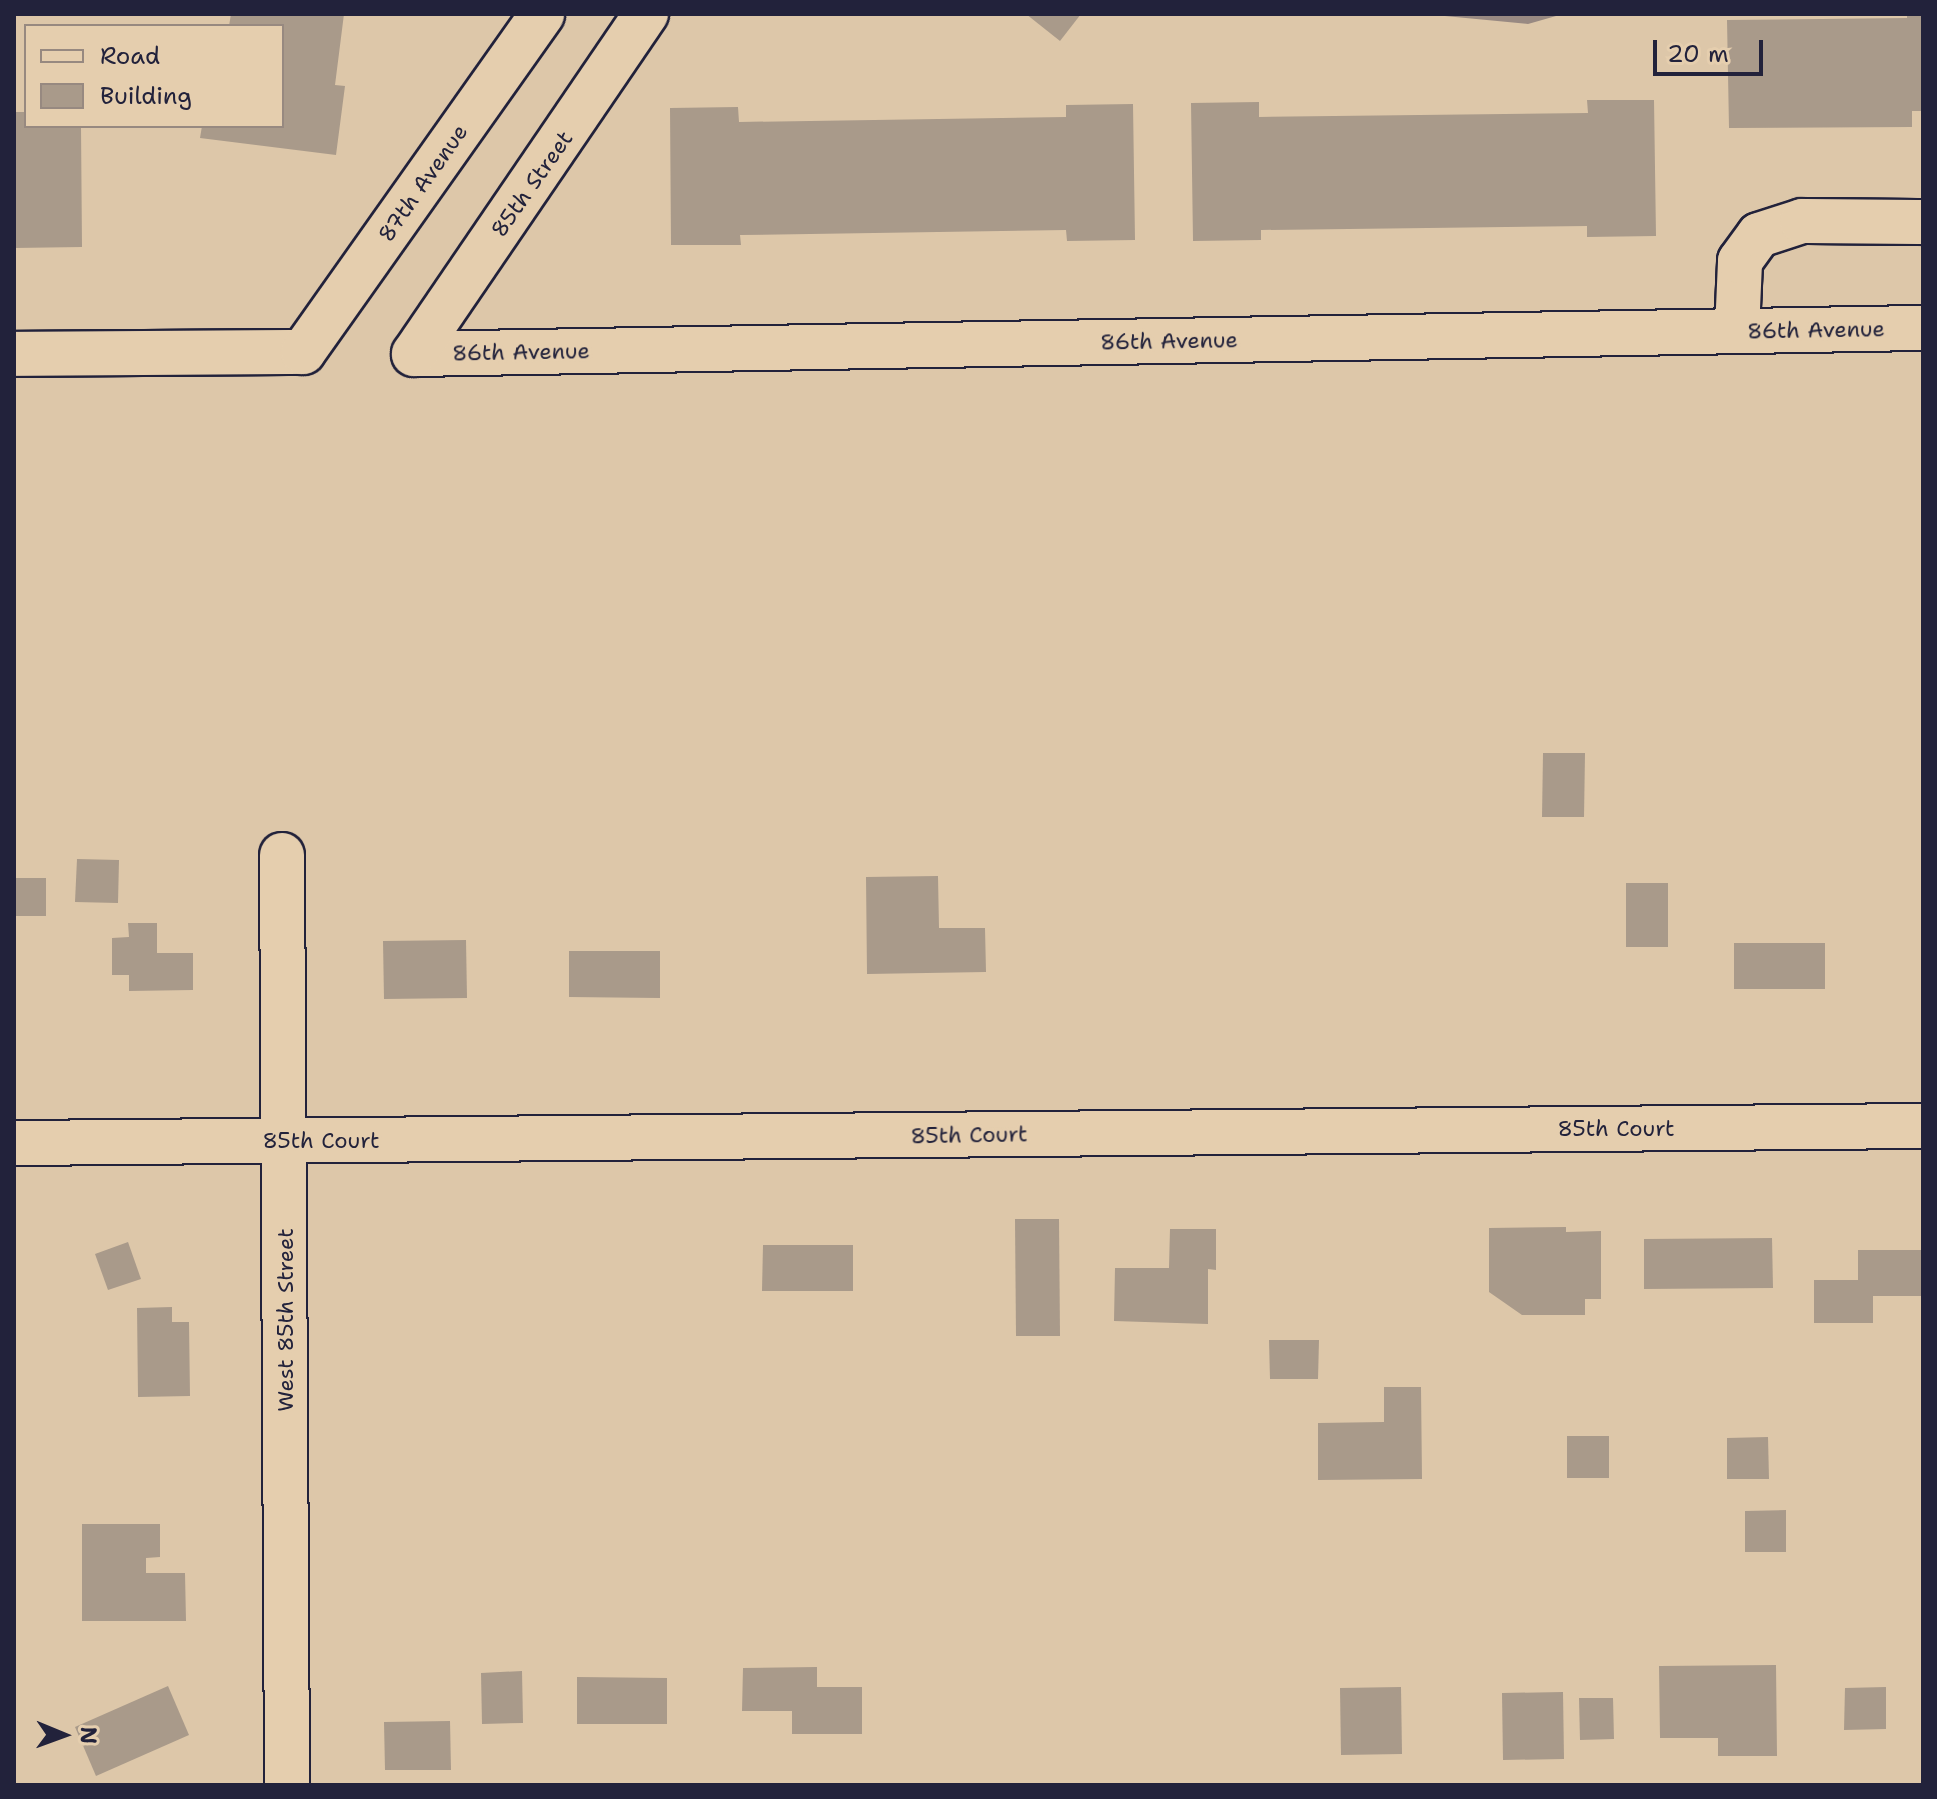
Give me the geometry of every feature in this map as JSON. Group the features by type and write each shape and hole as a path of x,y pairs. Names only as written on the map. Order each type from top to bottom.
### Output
{"street":[{"name":"87th Avenue","path":"14,354 303,352 542,14"},
{"name":"85th Street","path":"414,354 646,14"},
{"path":"1737,331 1740,261 1759,235 1802,221 1923,222"},
{"name":"86th Avenue","path":"414,354 1923,328"},
{"name":"West 85th Street","path":"282,855 287,1785"},
{"name":"85th Court","path":"14,1143 1923,1126"}],"shaded area":[{"path":"1424,14 1563,14 1528,24"}],"building":[{"path":"231,14 344,14 335,85 345,86 336,155 200,138 202,128 284,128 284,24 229,24"},
{"path":"1026,14 1081,14 1060,41"},
{"path":"1907,14 1923,14 1923,111 1912,111 1912,127 1729,128 1727,20 1907,18"},
{"path":"1587,100 1654,100 1656,236 1587,237 1587,226 1261,230 1261,240 1193,241 1191,103 1259,102 1259,117 1588,113"},
{"path":"1133,104 1135,240 1067,241 1066,230 740,235 741,245 671,245 670,108 738,107 739,122 1066,117 1066,105"},
{"path":"14,112 24,112 24,128 81,128 82,247 14,248"},
{"path":"1543,753 1585,753 1584,817 1542,817"},
{"path":"77,859 119,860 118,903 75,902"},
{"path":"938,876 939,928 985,928 986,972 867,974 866,877"},
{"path":"14,878 46,878 46,916 14,916"},
{"path":"1626,883 1668,883 1668,947 1626,947"},
{"path":"128,923 157,923 157,953 193,953 193,990 129,991 129,975 112,975 112,938 129,937"},
{"path":"466,940 467,998 384,999 383,941"},
{"path":"1734,943 1825,943 1825,989 1734,989"},
{"path":"569,951 660,951 660,998 569,997"},
{"path":"1015,1219 1059,1219 1060,1336 1016,1336"},
{"path":"1566,1227 1566,1232 1601,1231 1601,1299 1585,1299 1585,1315 1522,1315 1489,1292 1489,1228"},
{"path":"1170,1229 1216,1229 1216,1270 1208,1269 1208,1324 1114,1321 1115,1268 1169,1268"},
{"path":"1772,1238 1773,1288 1644,1289 1644,1239"},
{"path":"128,1242 141,1279 108,1290 95,1254"},
{"path":"763,1245 853,1245 853,1291 762,1291"},
{"path":"1858,1250 1923,1250 1923,1296 1873,1296 1873,1323 1814,1323 1814,1280 1858,1280"},
{"path":"172,1307 172,1322 189,1322 190,1396 138,1397 137,1308"},
{"path":"1269,1340 1319,1340 1318,1379 1270,1379"},
{"path":"1384,1387 1421,1387 1422,1479 1318,1480 1318,1423 1384,1422"},
{"path":"1567,1436 1609,1436 1609,1478 1567,1478"},
{"path":"1768,1437 1769,1479 1727,1479 1727,1438"},
{"path":"1786,1510 1786,1552 1745,1552 1745,1511"},
{"path":"82,1524 160,1524 160,1557 146,1558 146,1573 185,1573 186,1621 82,1621"},
{"path":"1776,1665 1777,1756 1718,1756 1718,1738 1660,1738 1659,1666"},
{"path":"817,1667 817,1687 862,1687 862,1734 792,1734 792,1711 742,1711 743,1668"},
{"path":"522,1671 523,1723 482,1724 481,1673"},
{"path":"577,1677 667,1678 667,1724 577,1724"},
{"path":"168,1686 189,1735 96,1776 75,1727"},
{"path":"1401,1687 1402,1754 1341,1755 1340,1688"},
{"path":"1886,1687 1886,1729 1844,1730 1845,1688"},
{"path":"1563,1692 1564,1759 1503,1760 1502,1693"},
{"path":"1579,1698 1613,1698 1614,1739 1580,1740"},
{"path":"450,1721 451,1770 385,1770 384,1722"}]}
